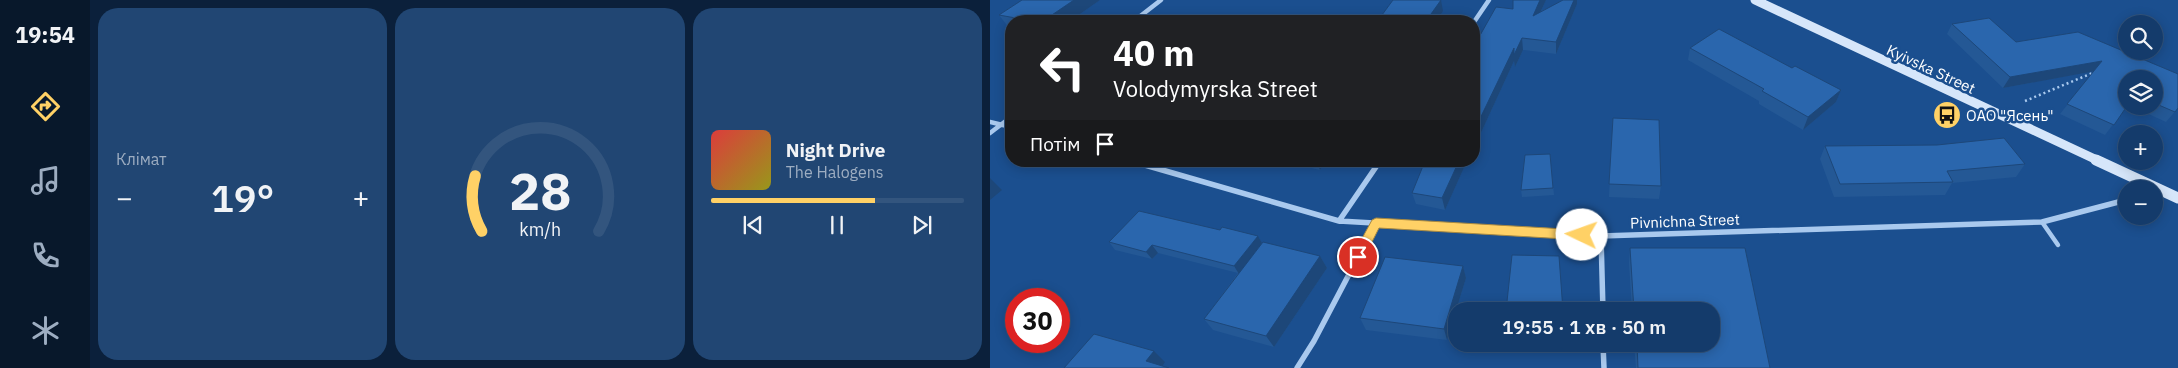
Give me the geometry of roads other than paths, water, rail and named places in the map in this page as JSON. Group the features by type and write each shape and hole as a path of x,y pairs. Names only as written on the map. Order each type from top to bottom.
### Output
{"main road":[{"name":"Kyivska Street","path":"1755,0 2133,180"},
{"name":"Kyivska Street","path":"2163,194 2178,198"}],"street":[{"path":"1142,15 1161,0"},
{"path":"1479,15 1489,0"},
{"path":"990,122 1005,125"},
{"path":"990,133 1005,122"},
{"name":"Pivnichna Street","path":"1152,167 1339,221 1601,236 2042,222 2118,202"},
{"path":"1339,221 1376,167"},
{"path":"1297,368 1314,341 1376,223"},
{"path":"1601,236 1603,302"},
{"path":"1603,352 1604,368"}],"lane":[{"path":"2042,222 2058,245"}],"place":[{"name":"ОАО \"Ясень\"","path":"1947,115"}]}
